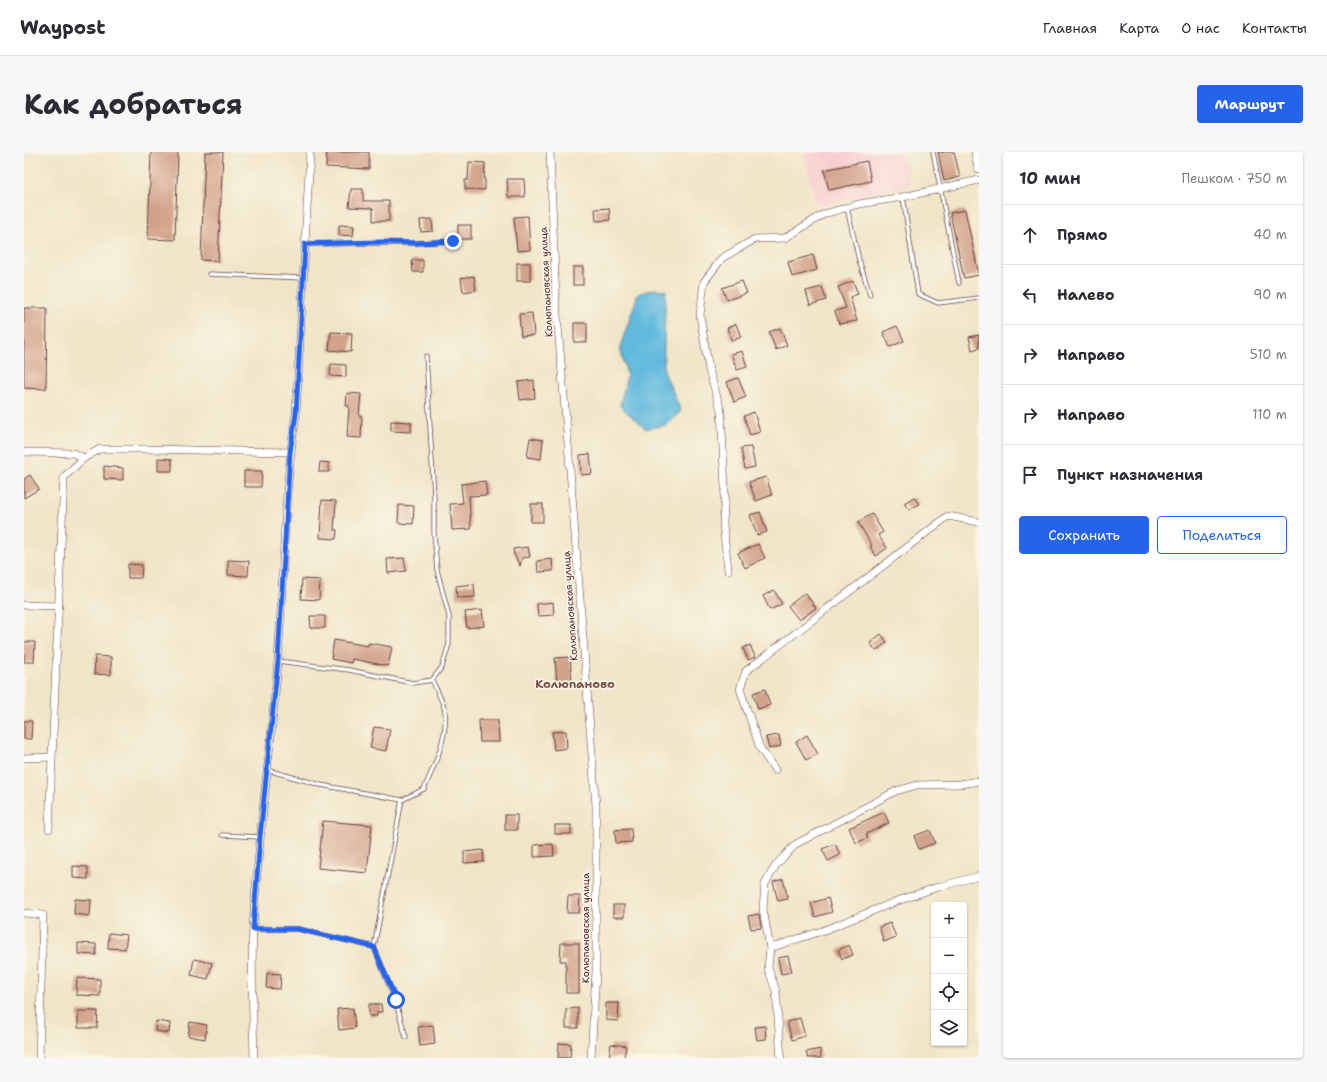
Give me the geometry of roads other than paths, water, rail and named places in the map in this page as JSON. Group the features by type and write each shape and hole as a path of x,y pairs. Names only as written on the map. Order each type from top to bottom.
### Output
{"street":[{"path":"254,1058 252,990 253,929 260,837 278,661 290,452 296,414 310,152"},
{"name":"Колюпановская улица","path":"550,152 556,303 596,806 596,971 590,1058"},
{"path":"976,152 979,168"},
{"path":"728,570 723,524 725,488 721,411 709,370 700,315 704,282 722,258 755,239 785,238 824,214 859,204 979,180"},
{"path":"49,829 64,477 84,458 100,450 149,449 290,452"},
{"path":"24,452 74,453 84,458"},
{"path":"775,770 760,748 740,689 746,671 948,516 979,522"},
{"path":"24,604 59,606"},
{"path":"24,758 51,758"},
{"path":"781,1058 776,991 768,968 770,948 763,909 765,884 776,864 796,844 896,791 917,785 960,784 979,781"},
{"path":"770,948 822,931 900,900 938,887 979,876"},
{"path":"24,913 43,915 39,1058"}],"lane":[{"path":"933,152 959,283"},
{"path":"903,196 918,294 938,303 979,298"},
{"path":"847,208 859,260 870,295"},
{"path":"305,244 380,242 417,243 453,241"},
{"path":"209,274 303,278"},
{"path":"278,661 349,670 413,683 432,680 442,667 449,644 449,616 437,570 426,356"},
{"path":"267,770 321,785 402,800 424,789 433,769 444,734 445,711 432,680"},
{"path":"402,800 374,947 396,1000 406,1037"},
{"path":"222,835 260,837"},
{"path":"253,929 298,929 374,947"}],"water":[{"path":"654,289 666,290 664,371 681,411 666,425 646,429 620,406 627,375 620,347 638,294"}],"district":[{"name":"Колюпаново","path":"575,684"}]}
